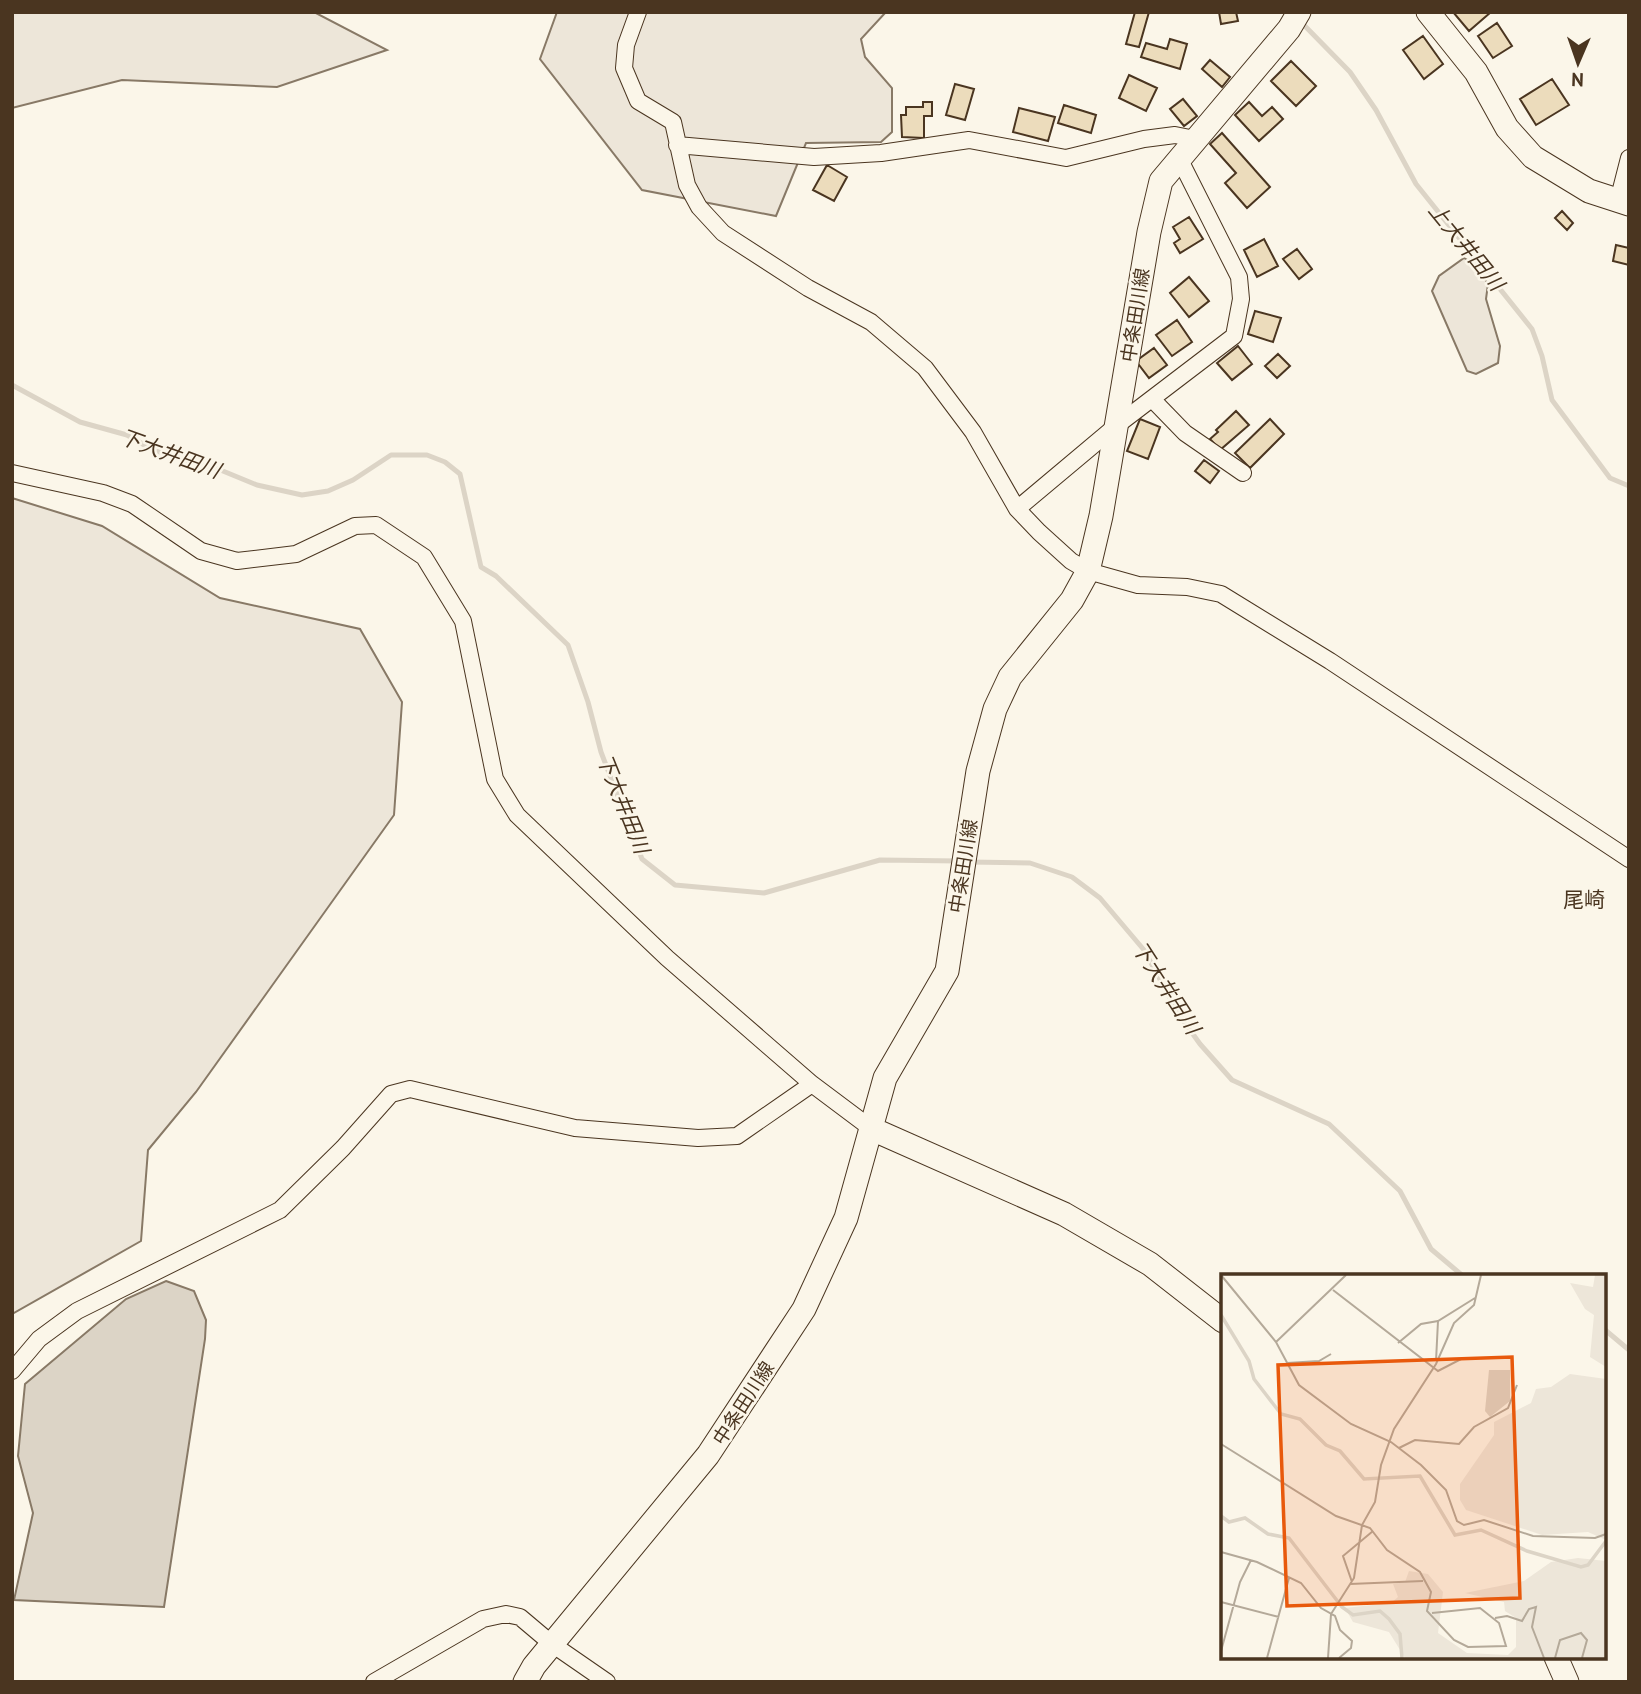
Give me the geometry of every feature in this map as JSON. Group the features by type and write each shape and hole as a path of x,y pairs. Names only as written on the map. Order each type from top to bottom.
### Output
{"main road":[{"name":"中条田川線","path":"531,1676 552,1644 708,1455 804,1309 846,1218 885,1078 947,971 978,771 995,709 1010,677 1072,600 1088,571 1097,538 1152,219 1161,181 1289,29 1299,12"},
{"path":"1428,12 1476,72 1507,128 1534,157 1589,191 1623,202"},
{"path":"872,1129 1064,1214 1150,1264 1221,1319"},
{"path":"1557,1659 1567,1682"}],"street":[{"path":"638,12 626,45 624,68 638,101 673,122 687,184 699,207 723,233 808,288 871,322 925,369 972,432 1017,509 1071,561 1088,571 1138,585 1187,587 1221,594 1330,661 1629,859"},
{"path":"677,145 814,157 881,153 969,140 1066,158 1143,139 1175,135 1195,139"},
{"path":"1017,509 1116,426 1234,336 1241,299 1240,277 1180,158"},
{"path":"1623,202 1629,158"},
{"path":"1153,399 1185,433 1243,473"},
{"path":"12,472 103,493 132,504 201,551 237,561 296,554 355,526 376,525 424,557 463,621 495,779 517,814 667,958 812,1084 872,1129"},
{"path":"12,1371 39,1339 76,1311 280,1210 343,1148 391,1094 410,1089 575,1128 698,1138 737,1136 812,1084"},
{"path":"374,1682 483,1619 506,1614 520,1617 552,1644 607,1682"}],"shaded area":[{"path":"12,12 314,12 387,50 277,87 122,80 12,108"},
{"path":"557,12 886,12 861,39 865,57 892,88 892,132 881,142 806,143 776,216 642,190 540,59"},
{"path":"1464,258 1476,265 1488,284 1486,299 1500,346 1498,363 1476,374 1467,371 1432,291 1439,276"},
{"path":"12,498 102,526 220,598 360,629 402,702 394,815 196,1092 148,1150 141,1241 12,1314"},
{"path":"166,1281 194,1291 206,1320 164,1607 14,1600 33,1513 18,1456 25,1384 126,1299"}],"building":[{"path":"1135,12 1149,12 1139,47 1126,44"},
{"path":"1219,12 1236,12 1238,21 1221,24"},
{"path":"1453,12 1491,12 1469,31"},
{"path":"1497,23 1512,46 1493,58 1478,36"},
{"path":"1423,36 1443,64 1424,79 1403,50"},
{"path":"1170,39 1187,44 1180,69 1141,57 1146,43 1167,49"},
{"path":"1210,60 1230,77 1222,87 1202,69"},
{"path":"1291,61 1316,86 1296,106 1271,81"},
{"path":"1129,75 1157,88 1146,111 1119,98"},
{"path":"1552,79 1569,105 1536,125 1520,99"},
{"path":"955,84 974,89 965,120 946,115"},
{"path":"1183,99 1197,116 1184,126 1170,109"},
{"path":"923,102 932,102 932,116 924,116 924,138 902,137 901,115 906,115 906,107 923,107"},
{"path":"1249,102 1262,116 1272,107 1283,119 1259,141 1235,115"},
{"path":"1064,105 1096,115 1091,133 1058,123"},
{"path":"1019,108 1055,117 1048,141 1013,132"},
{"path":"1222,133 1270,187 1247,208 1225,183 1236,173 1210,144"},
{"path":"827,165 847,177 834,201 813,190"},
{"path":"1562,211 1573,223 1567,230 1555,218"},
{"path":"1189,217 1203,239 1180,253 1174,243 1180,239 1173,227"},
{"path":"1264,239 1278,266 1257,277 1244,250"},
{"path":"1616,245 1629,248 1629,265 1613,261"},
{"path":"1297,249 1312,269 1299,279 1283,259"},
{"path":"1189,277 1209,301 1189,317 1170,293"},
{"path":"1255,311 1281,318 1273,342 1248,334"},
{"path":"1177,320 1192,342 1172,356 1156,335"},
{"path":"1238,346 1252,364 1232,380 1217,363"},
{"path":"1154,348 1167,365 1149,378 1136,361"},
{"path":"1278,354 1290,366 1277,378 1265,366"},
{"path":"1236,411 1249,425 1220,450 1210,439"},
{"path":"1140,419 1160,427 1148,459 1127,451"},
{"path":"1270,419 1284,434 1250,468 1235,453"},
{"path":"1204,460 1219,471 1210,483 1195,471"}],"waterway":[{"name":"上大井田川","path":"1300,21 1350,72 1376,110 1416,184 1532,329 1542,356 1552,400 1610,478 1629,486"},
{"name":"下大井田川","path":"12,385 80,422 127,435 153,450 218,469 257,485 302,495 328,491 353,480 391,455 427,455 445,462 460,474 481,567 496,576 568,645 588,702 601,752 642,859 675,885 764,893 880,860 959,861"},
{"name":"下大井田川","path":"969,862 1030,863 1072,877 1100,898 1144,950 1180,1016 1200,1044 1232,1080 1329,1124 1400,1191 1431,1249 1461,1274"},
{"name":"下大井田川","path":"1606,1331 1629,1350"}],"district":[{"name":"尾崎","path":"1584,900"}]}
